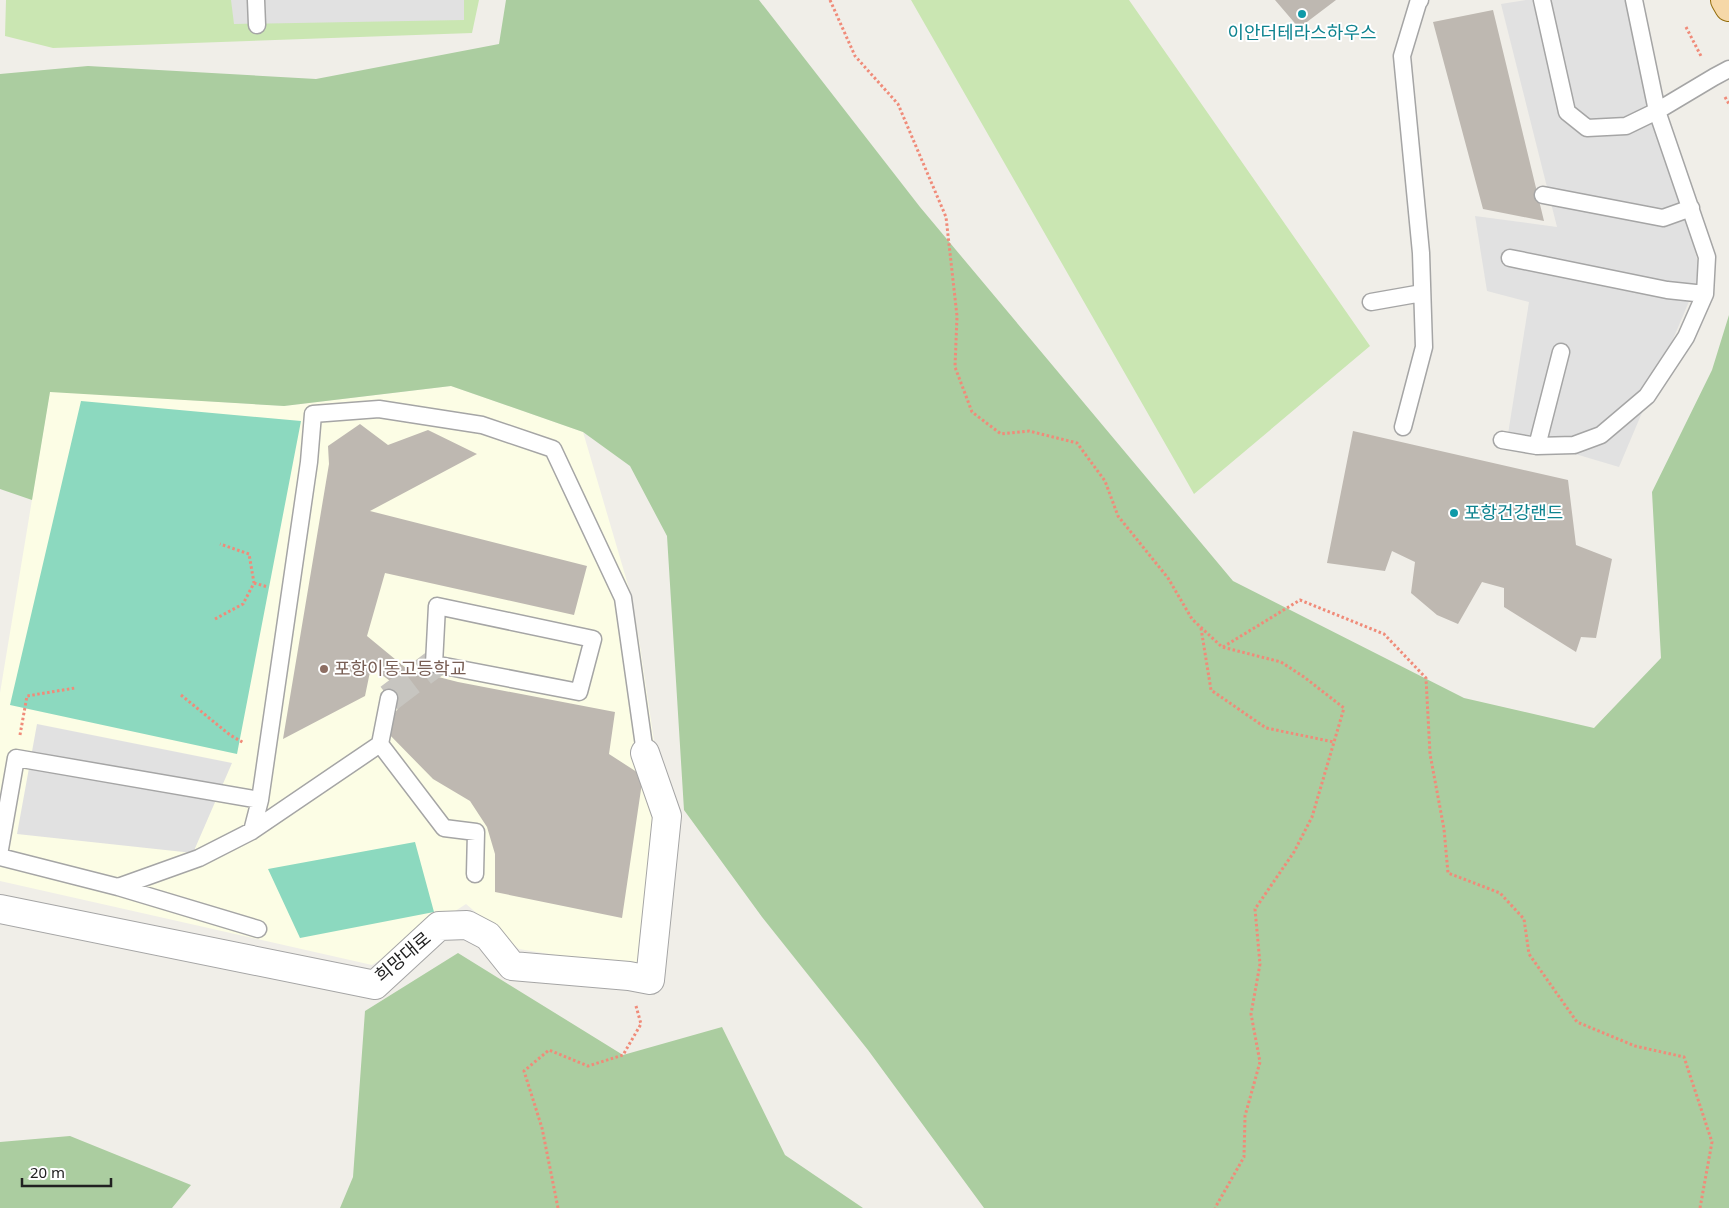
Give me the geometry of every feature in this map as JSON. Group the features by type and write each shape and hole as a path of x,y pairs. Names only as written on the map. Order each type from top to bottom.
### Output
{"main road":[{"path":"1725,0 1729,7"}],"street":[{"name":"희망대로","path":"0,909 375,985 439,926 467,925 488,936 512,966 629,976 650,980 666,816 645,752"}],"lane":[{"path":"256,0 257,25"},
{"path":"1403,427 1424,347 1421,253 1402,56 1420,0"},
{"path":"1542,0 1567,112 1587,128 1626,126 1729,69"},
{"path":"1502,440 1537,446 1574,446 1601,435 1648,396 1686,336 1705,294 1707,257 1656,111 1633,0"},
{"path":"1543,195 1662,218 1691,208"},
{"path":"1510,258 1667,290 1705,294"},
{"path":"1371,302 1422,293"},
{"path":"1537,446 1561,352"},
{"path":"252,832 260,800 309,462 313,414 379,409 482,425 553,449 622,598 645,752"},
{"path":"437,606 592,639 579,692 434,664 437,606"},
{"path":"118,887 199,858 252,832 380,744 389,698"},
{"path":"380,744 444,828 476,832 474,874"},
{"path":"0,849 16,758 260,800"},
{"path":"0,857 118,887 258,929"}],"path":[{"path":"830,0 855,56 898,104 946,217 957,316 955,367 972,412 1001,434 1029,431 1078,443 1105,481 1118,516 1168,578 1192,619 1222,647 1281,662 1344,708 1312,817 1294,852 1255,909 1260,964 1251,1014 1260,1062 1245,1116 1244,1157 1215,1208"},
{"path":"1686,27 1702,59"},
{"path":"1725,97 1729,104"},
{"path":"215,619 243,604 254,582 250,554 220,544"},
{"path":"1222,647 1300,600 1384,634 1426,678 1430,754 1444,829 1448,874 1500,893 1524,919 1529,954 1577,1022 1635,1046 1684,1057 1712,1142 1700,1208"},
{"path":"1201,627 1211,690 1266,728 1334,742"},
{"path":"16,758 27,696 75,688"},
{"path":"181,695 230,735"},
{"path":"558,1208 542,1128 524,1071 549,1050 588,1066 622,1055 641,1024 629,976"}],"shaded area":[{"path":"231,0 464,0 464,20 234,24"},
{"path":"1526,0 1625,0 1701,273 1619,467 1508,434 1529,302 1487,291 1475,216 1557,227 1501,4"},
{"name":"포항이동고등학교","path":"451,386 583,432 631,595 659,775 640,969 519,949 466,904 372,965 0,881 0,693 50,391 284,406"},
{"path":"37,724 232,763 193,853 17,834"}],"green space":[{"path":"6,0 479,0 472,33 53,48 5,36"},
{"path":"506,0 759,0 920,207 1233,581 1464,698 1594,728 1661,658 1652,492 1712,370 1729,315 1729,1208 984,1208 868,1050 762,917 684,810 667,536 630,466 583,432 451,386 284,406 50,392 32,500 0,489 0,74 88,66 316,79 499,44"},
{"path":"911,0 1129,0 1370,346 1194,494"},
{"path":"81,401 301,421 237,754 10,705"},
{"path":"415,842 434,912 300,938 268,869"},
{"path":"458,953 623,1055 722,1027 785,1155 863,1208 340,1208 353,1177 365,1011"},
{"path":"70,1136 191,1185 172,1208 0,1208 0,1142"}],"building":[{"name":"이안더테라스하우스","path":"1275,0 1336,0 1299,28"},
{"path":"1493,10 1544,221 1483,209 1433,22"},
{"name":"포항이동고등학교","path":"360,424 388,445 428,430 477,454 370,511 587,566 574,615 385,573 367,636 407,669 458,682 615,712 609,754 643,776 622,918 495,892 495,854 487,827 470,801 433,779 384,729 408,694 371,667 365,696 283,739 329,464 328,446"},
{"name":"포항건강랜드","path":"1353,431 1568,480 1576,545 1612,559 1596,638 1581,637 1576,652 1504,607 1504,588 1482,582 1458,624 1437,615 1411,593 1415,562 1392,551 1385,571 1327,563"}],"tunnel":[{"path":"389,698 434,664"}],"place":[{"name":"이안더테라스하우스","path":"1302,14"},
{"name":"포항건강랜드","path":"1454,513"},
{"name":"포항이동고등학교","path":"324,669"}]}
